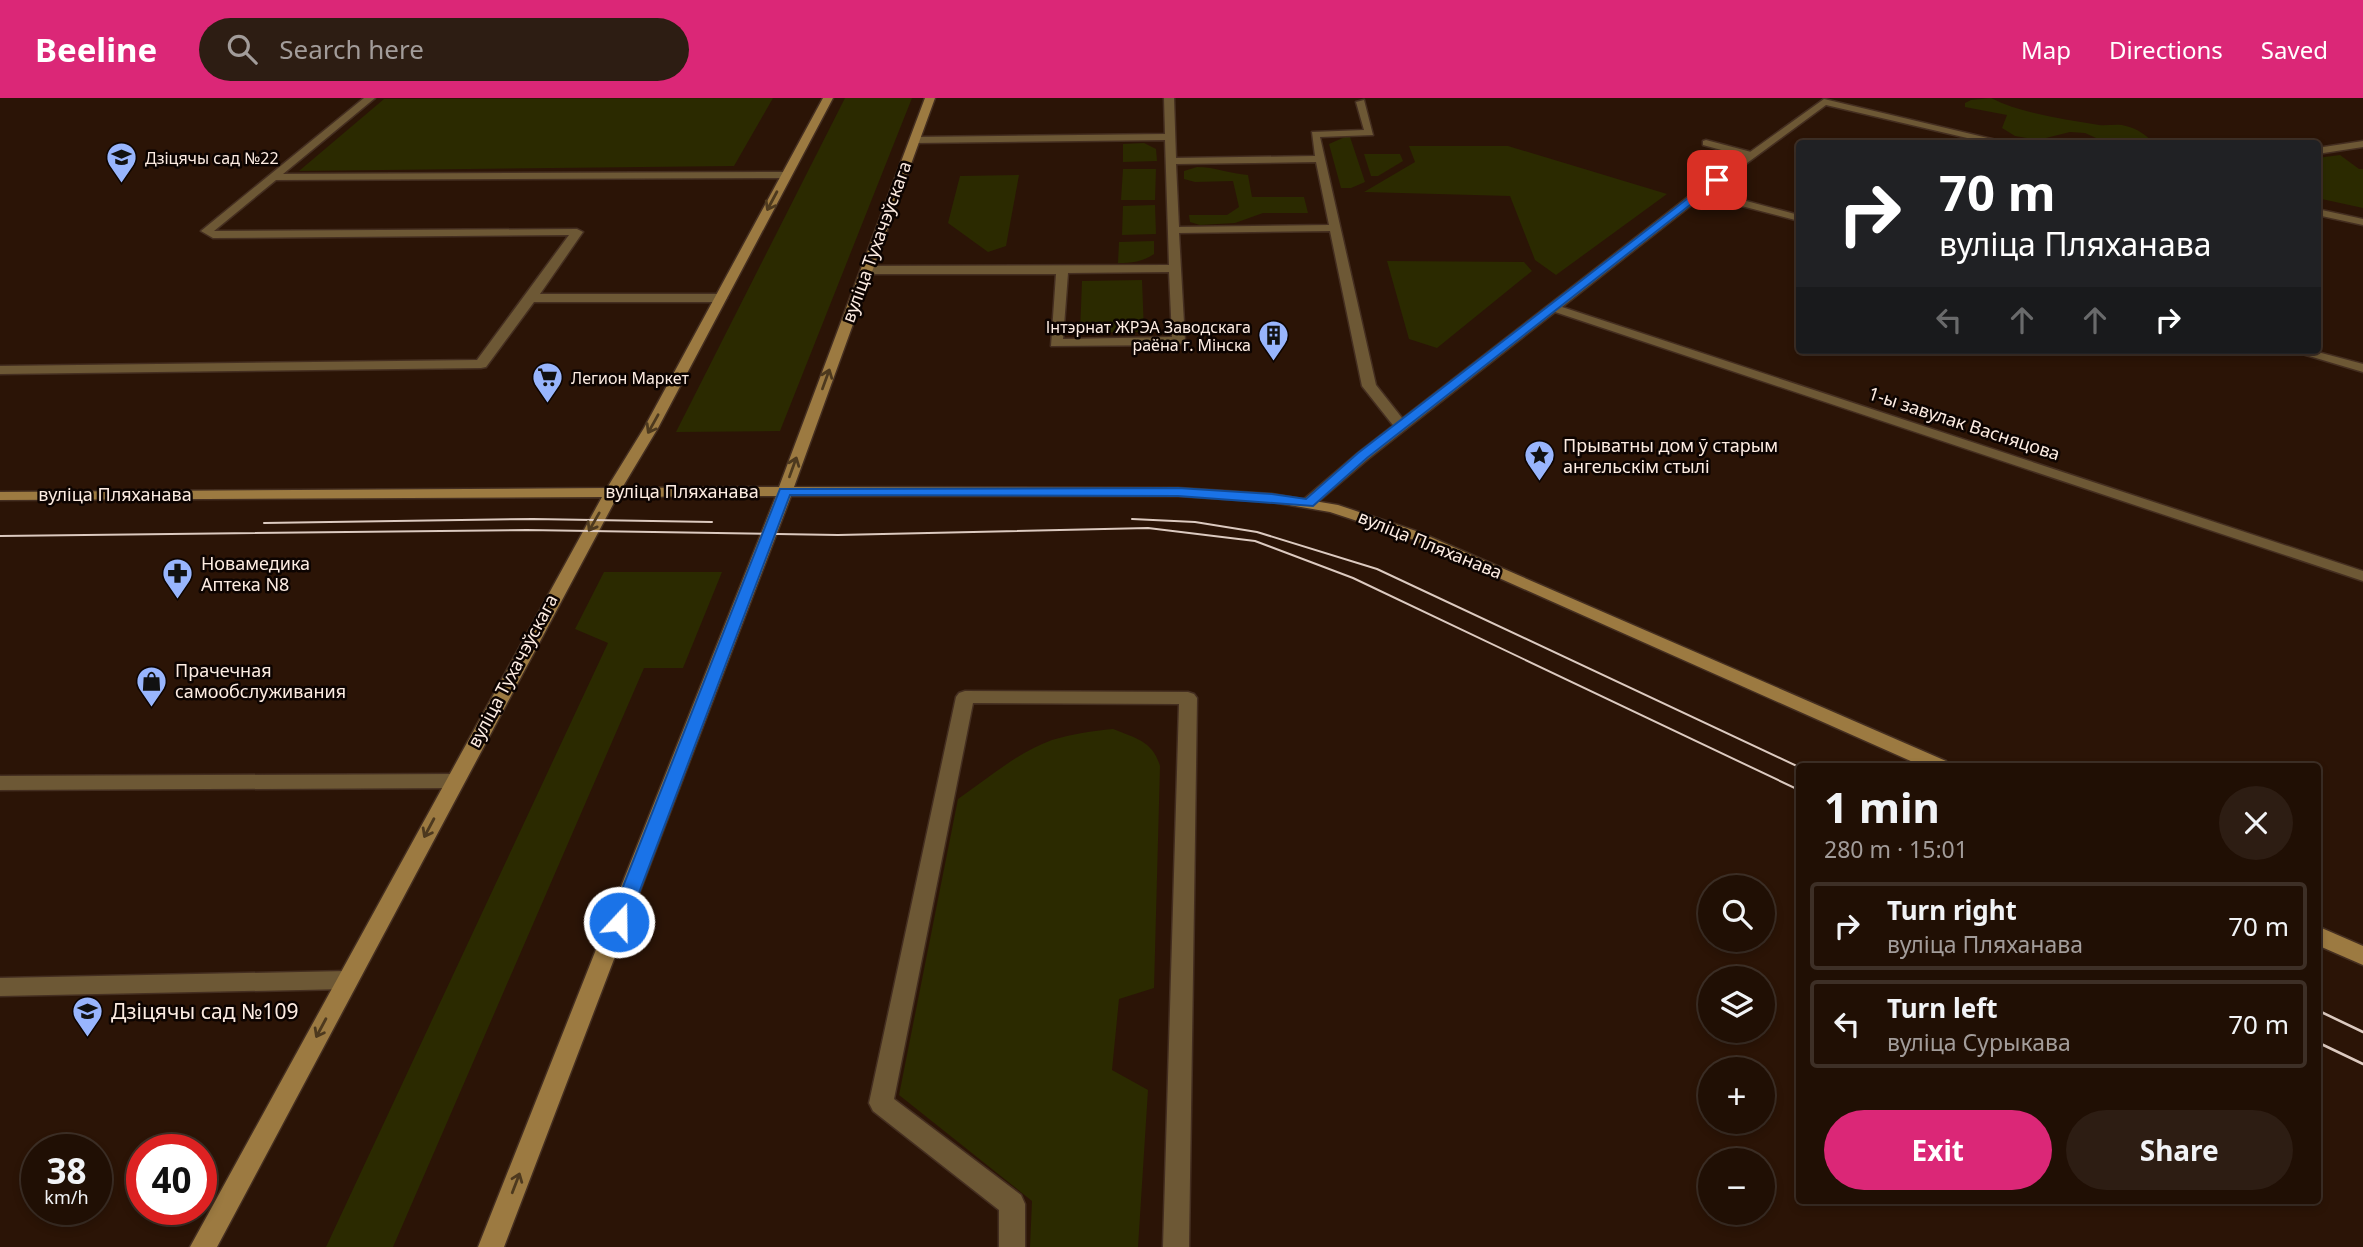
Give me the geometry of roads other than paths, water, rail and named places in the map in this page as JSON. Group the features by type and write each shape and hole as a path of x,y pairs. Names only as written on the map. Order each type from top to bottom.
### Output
{"main road":[{"name":"вуліца Тухачэўскага","path":"203,1247 454,781 612,493 651,428 828,98"},
{"name":"вуліца Тухачэўскага","path":"491,1247 747,594 930,98"},
{"name":"вуліца Пляханава","path":"0,496 784,491 1178,492 1272,498 1333,508 1414,535 1932,763"},
{"path":"2321,937 2363,956"}],"street":[{"path":"0,370 481,364 577,232 213,235 207,231 370,98"},
{"path":"1062,270 1056,343 1179,341 1169,98"},
{"path":"1308,503 1401,426 1701,192 1824,100 1991,140"},
{"path":"1361,102 1370,133 1315,134 1368,386 1401,426"},
{"path":"915,140 1170,137"},
{"path":"1706,143 1751,155"},
{"path":"2321,150 2363,144"},
{"path":"1171,161 1321,159"},
{"path":"272,177 786,175"},
{"path":"1701,192 1796,218"},
{"path":"2321,213 2363,222"},
{"path":"1174,230 1336,228"},
{"path":"867,270 1175,268"},
{"path":"531,298 721,298"},
{"name":"1-ы завулак Васняцова","path":"1554,308 2363,576"},
{"path":"2310,354 2363,368"},
{"path":"1012,1247 1012,1204 881,1103 965,697 1188,698 1176,1247"},
{"path":"0,783 454,781"},
{"path":"0,987 347,980"}],"tram line":[{"path":"264,523 533,519 712,522"},
{"path":"1132,519 1195,522 1257,532 1377,569 1796,766"},
{"path":"0,536 527,530 838,535 1148,528 1255,541 1353,578 1796,789"},
{"path":"2321,1012 2363,1032"},
{"path":"2321,1044 2363,1064"}],"place":[{"name":"Дзіцячы сад №22","path":"122,185"},
{"name":"Інтэрнат ЖРЭА Заводскага раёна г. Мінска","path":"1274,363"},
{"name":"Легион Маркет","path":"548,405"},
{"name":"Прыватны дом ў старым ангельскім стылі","path":"1540,483"},
{"name":"Новамедика Аптека N8","path":"178,601"},
{"name":"Прачечная самообслуживания","path":"152,708"},
{"name":"Дзіцячы сад №109","path":"88,1039"}]}
